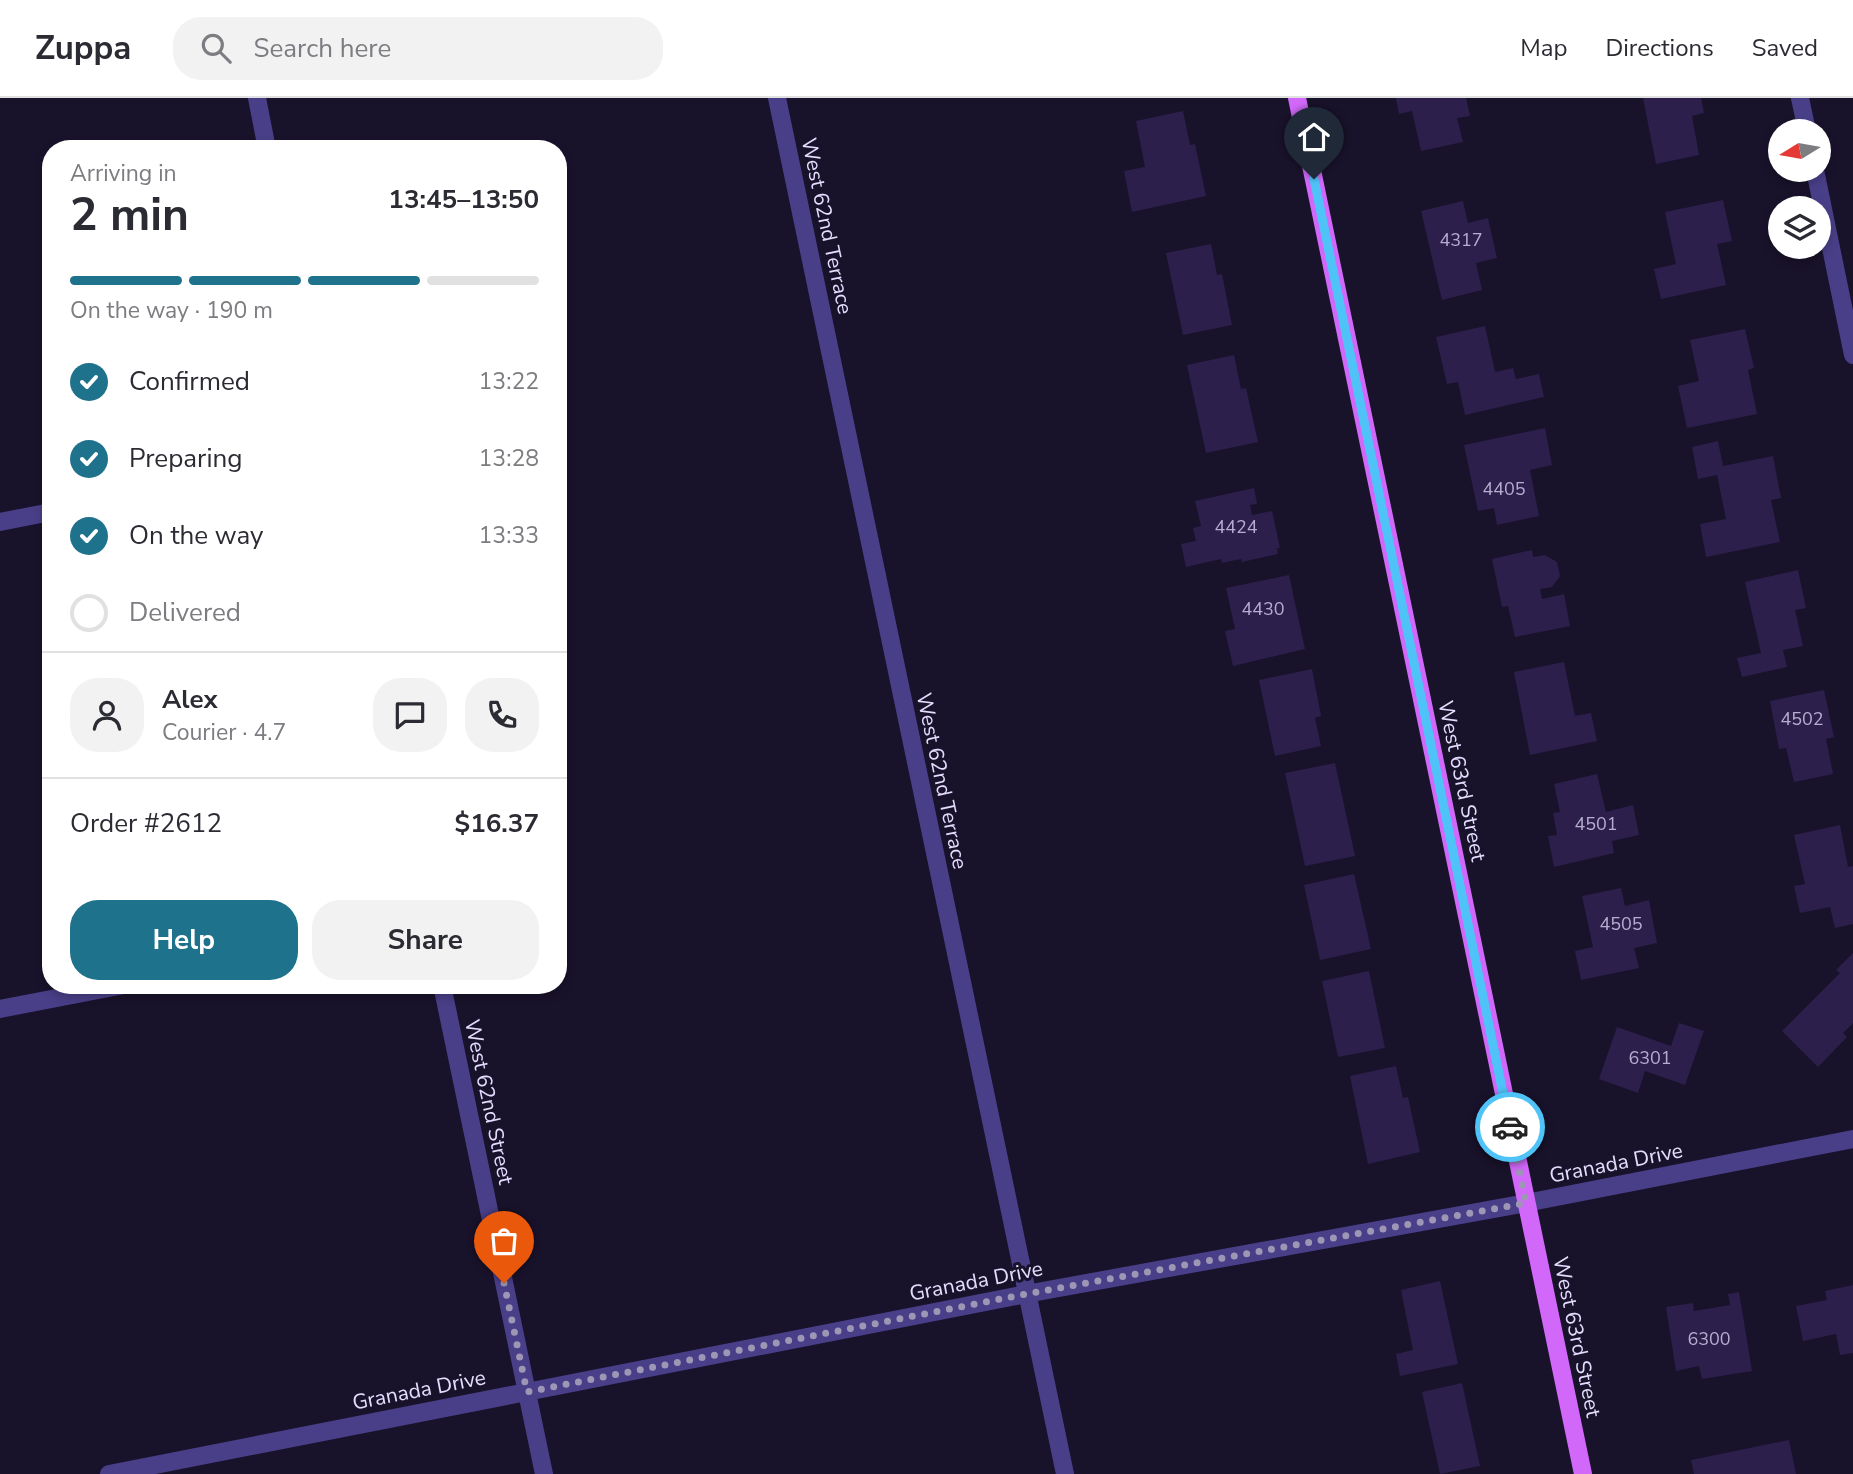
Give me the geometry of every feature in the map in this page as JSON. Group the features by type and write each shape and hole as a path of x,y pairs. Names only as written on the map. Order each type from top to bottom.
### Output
{"main road":[{"name":"West 63rd Street","path":"1297,98 1583,1474"}],"street":[{"path":"257,98 265,140"},
{"name":"West 62nd Terrace","path":"776,98 1065,1474"},
{"path":"1800,98 1804,119"},
{"path":"1817,182 1853,355"},
{"path":"0,522 42,514"},
{"path":"0,1009 78,994"},
{"name":"West 62nd Street","path":"444,994 544,1474"},
{"name":"Granada Drive","path":"109,1474 1026,1294 1526,1203 1853,1139"}],"building":[{"path":"1396,98 1466,98 1470,116 1457,118 1463,142 1421,151 1412,111 1399,114"},
{"path":"1643,98 1701,98 1704,113 1692,116 1699,155 1656,164"},
{"path":"1183,111 1190,145 1195,144 1206,196 1132,212 1124,171 1145,167 1136,121"},
{"path":"1723,200 1732,241 1717,244 1726,285 1661,299 1654,269 1676,264 1665,212"},
{"path":"1463,201 1468,223 1488,218 1497,258 1476,263 1482,290 1442,300 1421,211"},
{"path":"1211,244 1217,275 1222,274 1232,325 1183,335 1166,253"},
{"path":"1485,326 1495,372 1513,368 1516,379 1539,374 1544,397 1465,415 1458,382 1447,384 1436,337"},
{"path":"1745,329 1754,368 1748,370 1757,414 1687,428 1678,386 1699,381 1690,340"},
{"path":"1234,355 1241,389 1246,388 1258,442 1206,453 1187,365"},
{"path":"1545,428 1552,465 1530,470 1539,516 1497,525 1494,508 1478,511 1464,445"},
{"path":"1718,441 1723,466 1773,456 1781,498 1771,500 1780,542 1706,557 1700,524 1726,519 1717,475 1698,479 1692,447"},
{"path":"1254,488 1257,504 1250,505 1252,515 1272,511 1280,548 1277,548 1278,554 1242,562 1241,559 1222,563 1221,559 1186,567 1181,544 1196,541 1193,528 1201,526 1195,501"},
{"path":"1532,550 1533,557 1545,555 1557,562 1560,576 1552,587 1540,589 1542,599 1564,594 1570,626 1515,637 1508,606 1502,607 1492,559"},
{"path":"1798,570 1806,608 1795,610 1803,646 1783,650 1787,667 1742,677 1737,658 1761,653 1745,582"},
{"path":"1289,575 1305,649 1233,666 1225,631 1235,629 1226,588"},
{"path":"1564,662 1575,716 1591,713 1597,741 1530,755 1514,672"},
{"path":"1312,669 1321,716 1315,718 1321,746 1275,756 1259,680"},
{"path":"1824,690 1834,737 1826,739 1833,774 1794,782 1786,748 1779,749 1770,701"},
{"path":"1335,763 1355,856 1305,866 1285,773"},
{"path":"1597,774 1606,812 1633,805 1639,835 1612,841 1614,853 1554,867 1548,836 1557,835 1553,813 1560,812 1554,784"},
{"path":"1840,825 1848,867 1853,866 1853,924 1835,928 1830,907 1800,913 1794,886 1805,884 1794,835"},
{"path":"1354,874 1371,949 1320,960 1304,885"},
{"path":"1621,888 1625,906 1649,900 1657,943 1634,948 1639,968 1581,980 1575,951 1593,947 1582,896"},
{"path":"1853,953 1853,1023 1843,1033 1847,1037 1818,1067 1782,1031 1840,973 1836,970"},
{"path":"1369,971 1385,1048 1338,1057 1322,981"},
{"path":"1679,1023 1704,1031 1685,1085 1645,1071 1638,1093 1599,1079 1617,1027 1671,1046"},
{"path":"1396,1066 1403,1098 1408,1097 1420,1152 1368,1164 1350,1076"},
{"path":"1440,1281 1458,1364 1400,1376 1396,1354 1413,1350 1401,1290"},
{"path":"1853,1285 1853,1353 1840,1355 1836,1334 1803,1341 1796,1306 1827,1300 1825,1291"},
{"path":"1739,1292 1752,1371 1702,1379 1699,1366 1676,1371 1666,1307 1693,1303 1694,1311 1730,1305 1728,1294"},
{"path":"1462,1383 1480,1466 1440,1474 1422,1392"},
{"path":"1789,1440 1796,1474 1694,1474 1691,1460"}],"way so far":[{"path":"504,1283 527,1392 1026,1294 1526,1203 1510,1127"}],"route":[{"path":"1314,179 1510,1127"}]}
